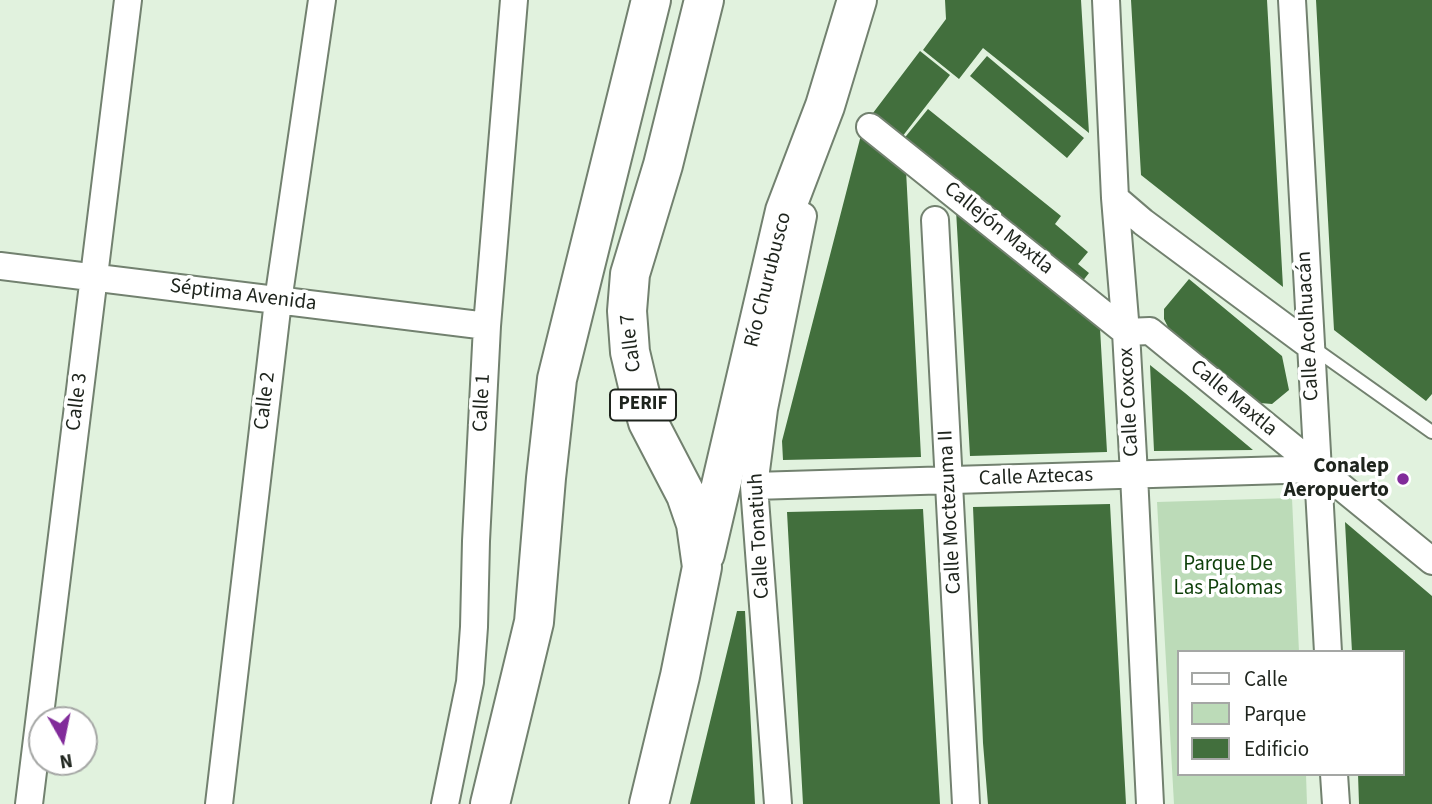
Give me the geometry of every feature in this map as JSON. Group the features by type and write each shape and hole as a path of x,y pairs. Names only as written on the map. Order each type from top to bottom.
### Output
{"main road":[{"path":"490,804 534,622 557,379 651,0"},
{"name":"Calle 7","path":"649,804 680,676 702,567 696,524 686,495 649,422 639,390 630,352 627,311 630,274 663,164 704,0"},
{"name":"Río Churubusco","path":"702,567 785,211 825,106 857,0"}],"street":[{"name":"Calle 3","path":"29,804 128,0"},
{"name":"Calle 2","path":"219,804 278,301 322,0"},
{"name":"Calle 1","path":"445,804 470,682 487,326 514,0"},
{"name":"Calle Coxcox","path":"1106,0 1115,198 1135,475 1150,804"},
{"name":"Calle Acolhuacán","path":"1292,0 1328,650"},
{"name":"Calle Tonatiuh","path":"778,804 754,486 764,409 825,106"},
{"name":"Callejón Maxtla","path":"870,127 1126,332"},
{"path":"1115,198 1143,222 1309,345"},
{"name":"Calle Moctezuma II","path":"935,220 967,804"},
{"name":"Séptima Avenida","path":"0,266 487,326"},
{"name":"Calle Maxtla","path":"1126,332 1150,331 1432,561"},
{"name":"Calle Aztecas","path":"754,486 1318,469"},
{"path":"1334,776 1336,804"}],"lane":[{"path":"1309,345 1432,432"}],"green space":[{"name":"Parque De Las Palomas","path":"1292,498 1299,650 1176,650 1176,776 1306,776 1307,804 1174,804 1157,502"}],"building":[{"path":"945,0 1081,0 1089,133 983,48 959,79 923,50 946,19"},
{"path":"1131,0 1267,0 1283,287 1141,175"},
{"path":"1316,0 1432,0 1432,394 1426,401 1334,330"},
{"path":"920,51 950,75 902,137 873,113"},
{"path":"987,56 1084,138 1067,158 970,76"},
{"path":"928,109 1061,216 1055,224 1088,252 1078,264 1089,273 1078,287 1047,263 1053,256 1038,244 1035,248 902,141"},
{"path":"861,135 906,170 921,457 783,460 782,441"},
{"path":"956,210 1100,328 1107,452 970,456"},
{"path":"1189,279 1282,356 1289,390 1272,404 1260,403 1169,329 1164,319 1164,309"},
{"path":"1150,365 1185,393 1253,450 1154,451"},
{"path":"1110,504 1126,804 988,804 973,507"},
{"path":"923,509 940,804 803,804 787,512"},
{"path":"1345,522 1432,596 1432,804 1359,804 1358,776 1404,776 1404,650 1352,650"},
{"path":"737,611 745,611 755,804 690,804"}],"place":[{"name":"Conalep Aeropuerto","path":"1403,479"}]}
